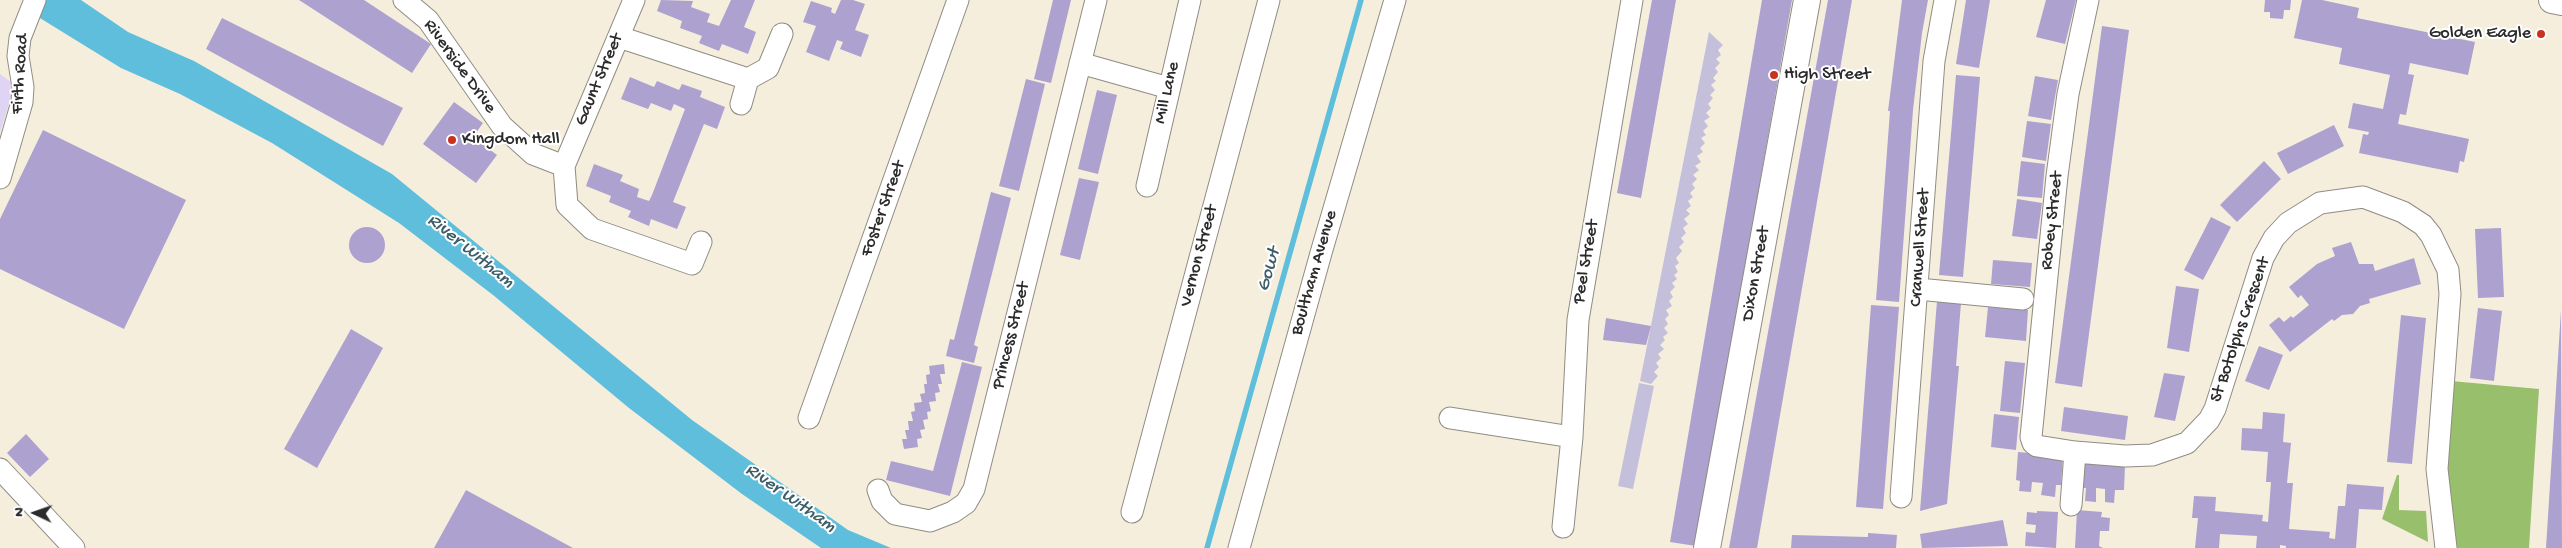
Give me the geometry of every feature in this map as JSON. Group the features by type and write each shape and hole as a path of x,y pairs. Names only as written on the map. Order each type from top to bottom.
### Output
{"street":[{"name":"Firth Road","path":"0,178 22,102 23,87 18,56 20,38 35,0"},
{"name":"Riverside Drive","path":"404,0 428,20 502,126 533,154 564,166"},
{"name":"Gaunt Street","path":"634,0 564,166 567,205 592,229 692,264 701,242"},
{"name":"Foster Street","path":"809,418 958,0"},
{"name":"Princess Street","path":"878,490 882,502 895,514 930,521 953,512 966,503 974,489 1096,0"},
{"name":"Mill Lane","path":"1148,186 1190,0"},
{"name":"Vernon Street","path":"1132,512 1269,0"},
{"name":"Boultham Avenue","path":"1240,548 1320,253 1395,0"},
{"name":"Peel Street","path":"1563,527 1572,437 1578,320 1632,0"},
{"name":"Dixon Street","path":"1707,548 1807,0"},
{"name":"Cranwell Street","path":"1901,497 1934,61 1945,0"},
{"name":"Robey Street","path":"2033,443 2056,176 2068,94 2088,0"},
{"path":"2552,0 2562,2"},
{"path":"741,104 748,79 768,68 782,34"},
{"path":"620,37 748,79"},
{"path":"1080,63 1169,88"},
{"name":"St Botolphs Crescent","path":"2033,443 2038,446 2085,453 2152,455 2188,443 2198,433 2215,409 2264,258 2274,238 2288,223 2320,203 2363,197 2404,212 2423,225 2431,235 2448,270 2450,294 2437,443 2444,540"},
{"path":"1918,289 2023,299"},
{"path":"1450,418 1572,437"},
{"path":"2071,505 2085,453"},
{"path":"0,469 72,547"}],"shaded area":[{"path":"1709,32 1723,45 1718,50 1721,55 1716,59 1720,63 1715,68 1718,72 1713,78 1716,81 1711,85 1715,90 1710,95 1713,98 1708,104 1711,108 1706,113 1710,117 1704,121 1708,126 1703,131 1706,135 1701,138 1705,143 1700,148 1703,152 1697,156 1701,162 1695,166 1699,170 1693,175 1697,179 1692,184 1695,188 1690,193 1693,197 1688,201 1691,206 1686,210 1690,214 1684,219 1688,224 1683,228 1686,233 1681,238 1684,242 1679,247 1682,251 1676,258 1679,263 1675,266 1678,272 1674,275 1677,279 1672,283 1675,287 1670,292 1673,297 1669,301 1672,306 1666,310 1669,315 1665,319 1668,324 1664,328 1668,333 1663,337 1665,340 1660,345 1664,349 1658,354 1661,358 1656,363 1659,367 1654,372 1658,376 1651,384 1640,381"},
{"path":"0,74 15,85 0,132"},
{"path":"1639,383 1654,386 1633,489 1618,486"}],"green space":[{"path":"2451,381 2539,389 2529,548 2454,548 2445,461"},
{"path":"2397,475 2399,475 2399,510 2426,511 2428,542 2382,519"}],"water":[{"name":"River Witham","path":"41,0 81,0 128,32 194,61 392,174 692,420 848,530 891,548 821,548 742,494 629,408 493,295 399,223 272,143 180,94 121,68 35,15"}],"building":[{"path":"299,0 364,0 431,44 412,73"},
{"path":"661,0 693,1 691,7 710,14 707,22 719,26 731,0 755,0 744,27 756,32 748,54 722,44 719,51 699,43 702,36 680,28 682,21 657,11"},
{"path":"841,0 853,0 865,4 855,30 869,35 861,57 840,49 843,42 837,40 829,61 806,52 816,26 803,22 811,1 832,8 831,12 835,14"},
{"path":"1053,0 1071,0 1051,83 1034,79"},
{"path":"1652,0 1676,0 1641,198 1617,193"},
{"path":"1762,0 1792,0 1696,546 1670,542"},
{"path":"1828,0 1852,0 1757,548 1729,548"},
{"path":"1902,0 1928,0 1913,110 1899,302 1876,300 1890,111 1888,111"},
{"path":"1966,0 1990,0 1979,68 1956,64"},
{"path":"2046,0 2076,0 2065,44 2036,37"},
{"path":"2265,0 2291,0 2290,10 2284,10 2283,19 2270,18 2270,12 2264,12"},
{"path":"2302,0 2322,0 2359,8 2357,18 2475,42 2468,75 2410,63 2408,74 2414,75 2406,115 2400,114 2398,124 2469,139 2464,162 2460,161 2458,173 2359,153 2363,134 2368,135 2369,132 2348,128 2353,103 2383,109 2390,75 2339,64 2342,48 2294,38"},
{"path":"222,18 403,108 383,146 206,49"},
{"path":"2102,26 2129,30 2082,387 2055,383"},
{"path":"1956,75 1980,77 1963,277 1939,275"},
{"path":"2035,76 2058,80 2051,120 2028,116"},
{"path":"630,77 654,87 657,81 679,90 682,84 702,91 700,97 725,107 717,129 704,124 673,202 686,207 677,229 651,219 649,226 628,217 631,211 609,202 611,196 586,186 594,164 623,175 620,181 639,189 637,197 649,201 652,195 685,109 674,104 671,111 651,103 648,109 621,99"},
{"path":"1026,79 1045,84 1019,191 999,186"},
{"path":"1097,90 1117,95 1098,174 1078,169"},
{"name":"Kingdom Hall","path":"454,102 483,123 473,137 497,155 476,183 423,144"},
{"path":"2027,121 2051,124 2046,161 2022,157"},
{"path":"2334,125 2344,146 2288,174 2277,153"},
{"path":"43,130 186,200 124,329 0,269 0,219"},
{"path":"2021,161 2045,164 2042,198 2017,196"},
{"path":"2264,161 2281,179 2237,222 2220,205"},
{"path":"1079,178 1099,182 1080,260 1060,255"},
{"path":"991,192 1011,198 974,345 978,347 974,363 946,356 950,339 954,340"},
{"path":"2017,199 2042,203 2037,239 2012,236"},
{"path":"2211,217 2231,227 2203,280 2184,270"},
{"path":"367,227 374,228 380,232 384,238 384,252 380,258 374,262 367,263 360,262 354,258 350,252 349,245 350,238 354,232 360,228"},
{"path":"2501,228 2504,297 2478,298 2475,229"},
{"path":"2351,242 2359,264 2373,264 2375,271 2414,258 2421,284 2369,299 2370,303 2360,306 2353,314 2342,315 2334,321 2332,319 2290,352 2269,325 2279,317 2284,322 2291,316 2293,318 2309,305 2301,295 2298,298 2289,287 2317,264 2335,256 2332,248"},
{"path":"1993,260 2032,263 2030,287 1991,284"},
{"path":"2176,286 2199,289 2189,352 2167,348"},
{"path":"1937,301 1961,303 1956,366 1959,366 1947,504 1920,511"},
{"path":"1871,305 1899,307 1883,509 1856,507"},
{"path":"1988,307 2028,310 2026,341 1985,337"},
{"path":"2478,308 2502,311 2494,381 2470,378"},
{"path":"2561,310 2562,548 2546,548"},
{"path":"2401,315 2426,318 2412,464 2387,462"},
{"path":"1606,318 1651,326 1646,345 1603,340"},
{"path":"351,329 383,348 317,468 284,449"},
{"path":"2259,346 2283,355 2269,390 2245,381"},
{"path":"2005,361 2025,363 2020,413 2000,411"},
{"path":"962,362 982,367 950,496 886,480 891,461 933,471"},
{"path":"944,364 945,374 940,374 942,384 938,384 940,392 935,393 936,401 929,402 931,411 927,412 928,419 923,420 925,429 920,430 922,438 917,439 918,447 904,449 902,439 907,439 905,430 909,430 908,421 913,421 911,412 915,411 914,403 922,402 920,394 925,393 924,384 927,384 926,375 930,374 929,366"},
{"path":"2164,373 2185,376 2175,421 2154,417"},
{"path":"2064,407 2128,416 2125,440 2061,431"},
{"path":"2263,412 2285,414 2283,442 2291,443 2287,483 2293,483 2289,529 2330,532 2329,538 2335,539 2338,506 2345,506 2347,484 2384,487 2382,510 2359,509 2356,548 2286,548 2286,546 2280,545 2280,548 2256,548 2257,536 2220,534 2219,548 2195,548 2198,518 2192,518 2194,496 2216,497 2215,511 2263,515 2262,521 2268,522 2271,482 2266,482 2268,452 2241,450 2242,428 2262,429"},
{"path":"1994,414 2019,417 2016,450 1991,447"},
{"path":"26,434 49,459 30,477 7,453"},
{"path":"2018,452 2063,456 2061,485 2056,485 2055,497 2041,495 2043,483 2032,482 2031,492 2019,491 2020,481 2016,480"},
{"path":"2081,462 2125,465 2124,490 2115,490 2114,503 2105,502 2105,489 2096,488 2096,502 2085,501 2086,488 2079,488"},
{"path":"466,490 573,548 434,548"},
{"path":"2077,510 2102,512 2101,517 2110,518 2109,531 2100,531 2099,546 2103,548 2075,548"},
{"path":"2037,511 2058,512 2056,548 2025,546 2026,532 2035,533 2036,525 2026,524 2027,512 2037,513"},
{"path":"2003,520 2008,546 1922,548 1920,534"},
{"path":"1868,533 1897,535 1896,548 1791,548 1792,535 1868,537"}],"waterway":[{"name":"Gowt","path":"1207,548 1361,0"}],"place":[{"name":"Golden Eagle","path":"2541,34"},
{"name":"High Street","path":"1774,75"},
{"name":"Kingdom Hall","path":"452,140"}]}
